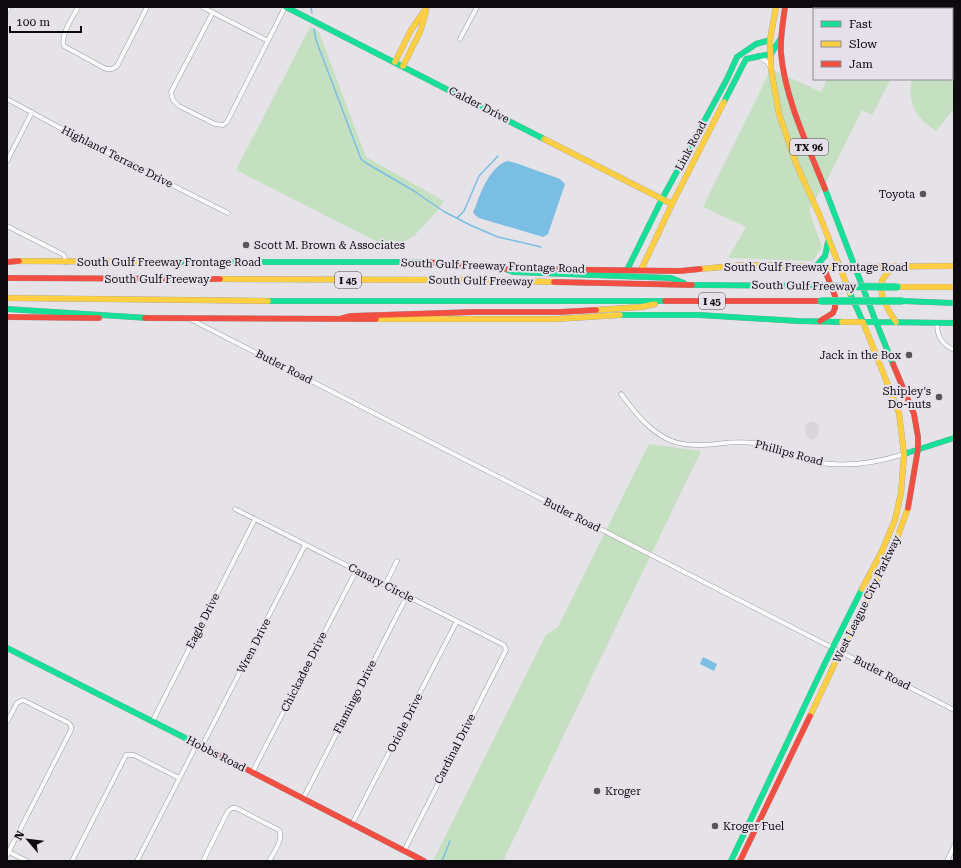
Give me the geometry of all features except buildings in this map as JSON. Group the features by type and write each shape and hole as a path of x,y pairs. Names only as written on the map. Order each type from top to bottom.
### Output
{"main road":[{"name":"Calder Drive","path":"286,7 672,204"},
{"name":"West League City Parkway","path":"731,861 790,736 882,551 895,520 901,493 904,454 900,413 839,267 819,214 797,166 779,114 771,69 770,40 776,7"},
{"name":"West League City Parkway","path":"740,861 841,652 892,552 910,502 918,449 918,437 914,414 876,322 790,98 782,53 781,38 785,7"},
{"path":"395,62 411,30 427,8"},
{"path":"403,66 423,26 427,8"},
{"path":"771,54 781,38"},
{"name":"Link Road","path":"628,270 662,199 727,79 737,57 751,47 770,40"},
{"name":"Link Road","path":"640,270 746,59 771,54"},
{"path":"817,322 826,318 835,308 835,296 826,273 816,266 825,258 828,250 828,237"},
{"name":"South Gulf Freeway Frontage Road","path":"7,262 431,262 505,269 680,271 745,265 839,267 954,266"},
{"path":"894,266 883,279 881,284 887,308 896,322"},
{"path":"505,269 513,272 671,278 690,285"},
{"name":"South Gulf Freeway","path":"7,278 483,280 690,285 954,287"},
{"name":"South Gulf Freeway","path":"7,298 311,301 902,301 954,303"},
{"path":"340,319 350,316 567,312 641,307 669,301"},
{"path":"7,309 148,318"},
{"path":"7,317 466,320 699,315 817,322 954,323"},
{"path":"904,454 954,438"},
{"name":"Hobbs Road","path":"7,648 424,861"},
{"path":"790,736 798,740"},
{"path":"757,805 764,811"}],"street":[{"path":"7,11 9,7"},
{"path":"78,7 64,35 62,40 63,44 68,49 99,66 106,69 112,69 117,66 147,7"},
{"path":"202,7 268,41"},
{"path":"213,12 171,92 173,100 178,105 215,124 223,124 227,122 286,7"},
{"path":"460,39 476,7"},
{"path":"757,56 767,62 771,69"},
{"name":"Highland Terrace Drive","path":"7,100 86,142 228,213"},
{"path":"7,161 32,112"},
{"path":"694,140 702,144"},
{"path":"7,226 64,255 66,262"},
{"name":"Butler Road","path":"190,319 954,710"},
{"path":"937,323 939,338 945,346 954,350"},
{"name":"Phillips Road","path":"621,394 642,420 651,428 660,435 682,444 693,446 730,442 753,444 767,446 803,459 843,465 862,464 904,454"},
{"name":"Canary Circle","path":"235,509 504,645 506,648"},
{"name":"Eagle Drive","path":"152,722 255,519"},
{"name":"Wren Drive","path":"137,861 179,778 199,745 305,545"},
{"path":"385,585 397,561"},
{"name":"Chickadee Drive","path":"252,773 356,570"},
{"name":"Flamingo Drive","path":"302,799 407,596"},
{"name":"Oriole Drive","path":"352,824 457,621"},
{"name":"Cardinal Drive","path":"404,851 506,648"},
{"path":"7,722 17,703 23,700 69,723 71,726 71,730 8,853 27,861"},
{"path":"72,861 126,755 134,755 179,778"},
{"path":"203,861 228,812 232,808 236,808 258,818 279,830 281,833 281,838 269,861"},
{"path":"946,861 954,846"}],"green space":[{"path":"954,26 954,70 953,70"},
{"path":"310,27 319,32 366,157 444,201 415,235 397,246 385,242 380,243 236,170"},
{"path":"771,69 821,92 827,80 890,80 872,115 862,110 828,178 809,210 822,247 813,261 728,258 746,227 703,207"},
{"path":"912,80 951,80 954,82 954,109 936,131 918,115 914,109 911,88"},
{"path":"649,444 701,451 503,861 433,861 546,635 558,627"}],"water":[{"path":"507,161 560,179 565,184 548,234 543,237 479,218 473,212 486,181 495,169"},
{"path":"703,657 717,664 714,671 700,664"}],"waterway":[{"path":"311,7 312,13"},
{"path":"314,29 316,40 361,159 414,191 443,211 470,225 498,237 541,247"},
{"path":"457,218 464,211 479,176 498,156"},
{"path":"442,861 450,841"}],"taxiway":[{"path":"812,428 812,433"}],"traffic: fast":[{"path":"286,7 544,139"},
{"path":"724,102 746,59 771,54 781,38"},
{"path":"627,270 662,199 727,79 737,57 756,44 770,40"},
{"path":"825,189 876,322 863,322 850,293"},
{"path":"816,266 825,256 828,242"},
{"path":"169,262 425,262"},
{"path":"505,269 513,272 671,278 684,283"},
{"path":"692,285 814,286"},
{"path":"814,286 897,287"},
{"path":"268,301 665,301"},
{"path":"821,301 902,301"},
{"path":"902,301 954,303"},
{"path":"7,309 148,318"},
{"path":"620,315 699,315 842,322"},
{"path":"893,364 876,322 954,323"},
{"path":"904,454 954,438"},
{"path":"731,861 825,663 862,589"},
{"path":"7,648 213,752"}],"traffic: slow":[{"path":"395,62 411,30 427,7"},
{"path":"776,7 770,40 771,69 779,114 797,166 819,214 850,293"},
{"path":"403,66 420,32 426,12"},
{"path":"641,270 673,202 724,102"},
{"path":"544,139 672,204"},
{"path":"15,261 169,262"},
{"path":"700,269 745,265 839,267 954,266"},
{"path":"894,266 884,277 881,286 885,303 896,322"},
{"path":"220,279 483,280 554,282"},
{"path":"897,287 954,287"},
{"path":"7,298 268,301"},
{"path":"596,310 641,307 655,304"},
{"path":"376,319 556,319 620,315"},
{"path":"842,322 863,322 899,413 904,454 901,493 895,520 882,551 862,589"},
{"path":"810,716 835,663 892,552 908,508"}],"traffic: jam":[{"path":"785,7 781,42 783,70 792,105 825,189"},
{"path":"7,262 19,261"},
{"path":"425,262 508,269"},
{"path":"817,266 826,273 835,296 835,308 833,313 820,321"},
{"path":"527,269 680,271 700,269"},
{"path":"7,278 220,279"},
{"path":"554,282 692,285"},
{"path":"665,301 821,301"},
{"path":"340,319 350,316 596,310"},
{"path":"7,317 99,318"},
{"path":"145,318 376,319"},
{"path":"893,364 914,414 918,437 918,449 908,508"},
{"path":"740,861 810,716"},
{"path":"213,752 424,861"}],"place":[{"name":"Toyota","path":"923,194"},
{"name":"Scott M. Brown & Associates","path":"246,245"},
{"name":"Jack in the Box","path":"909,355"},
{"name":"Shipley's Do-nuts","path":"939,397"},
{"name":"Kroger","path":"597,791"},
{"name":"Kroger Fuel","path":"715,826"}]}
